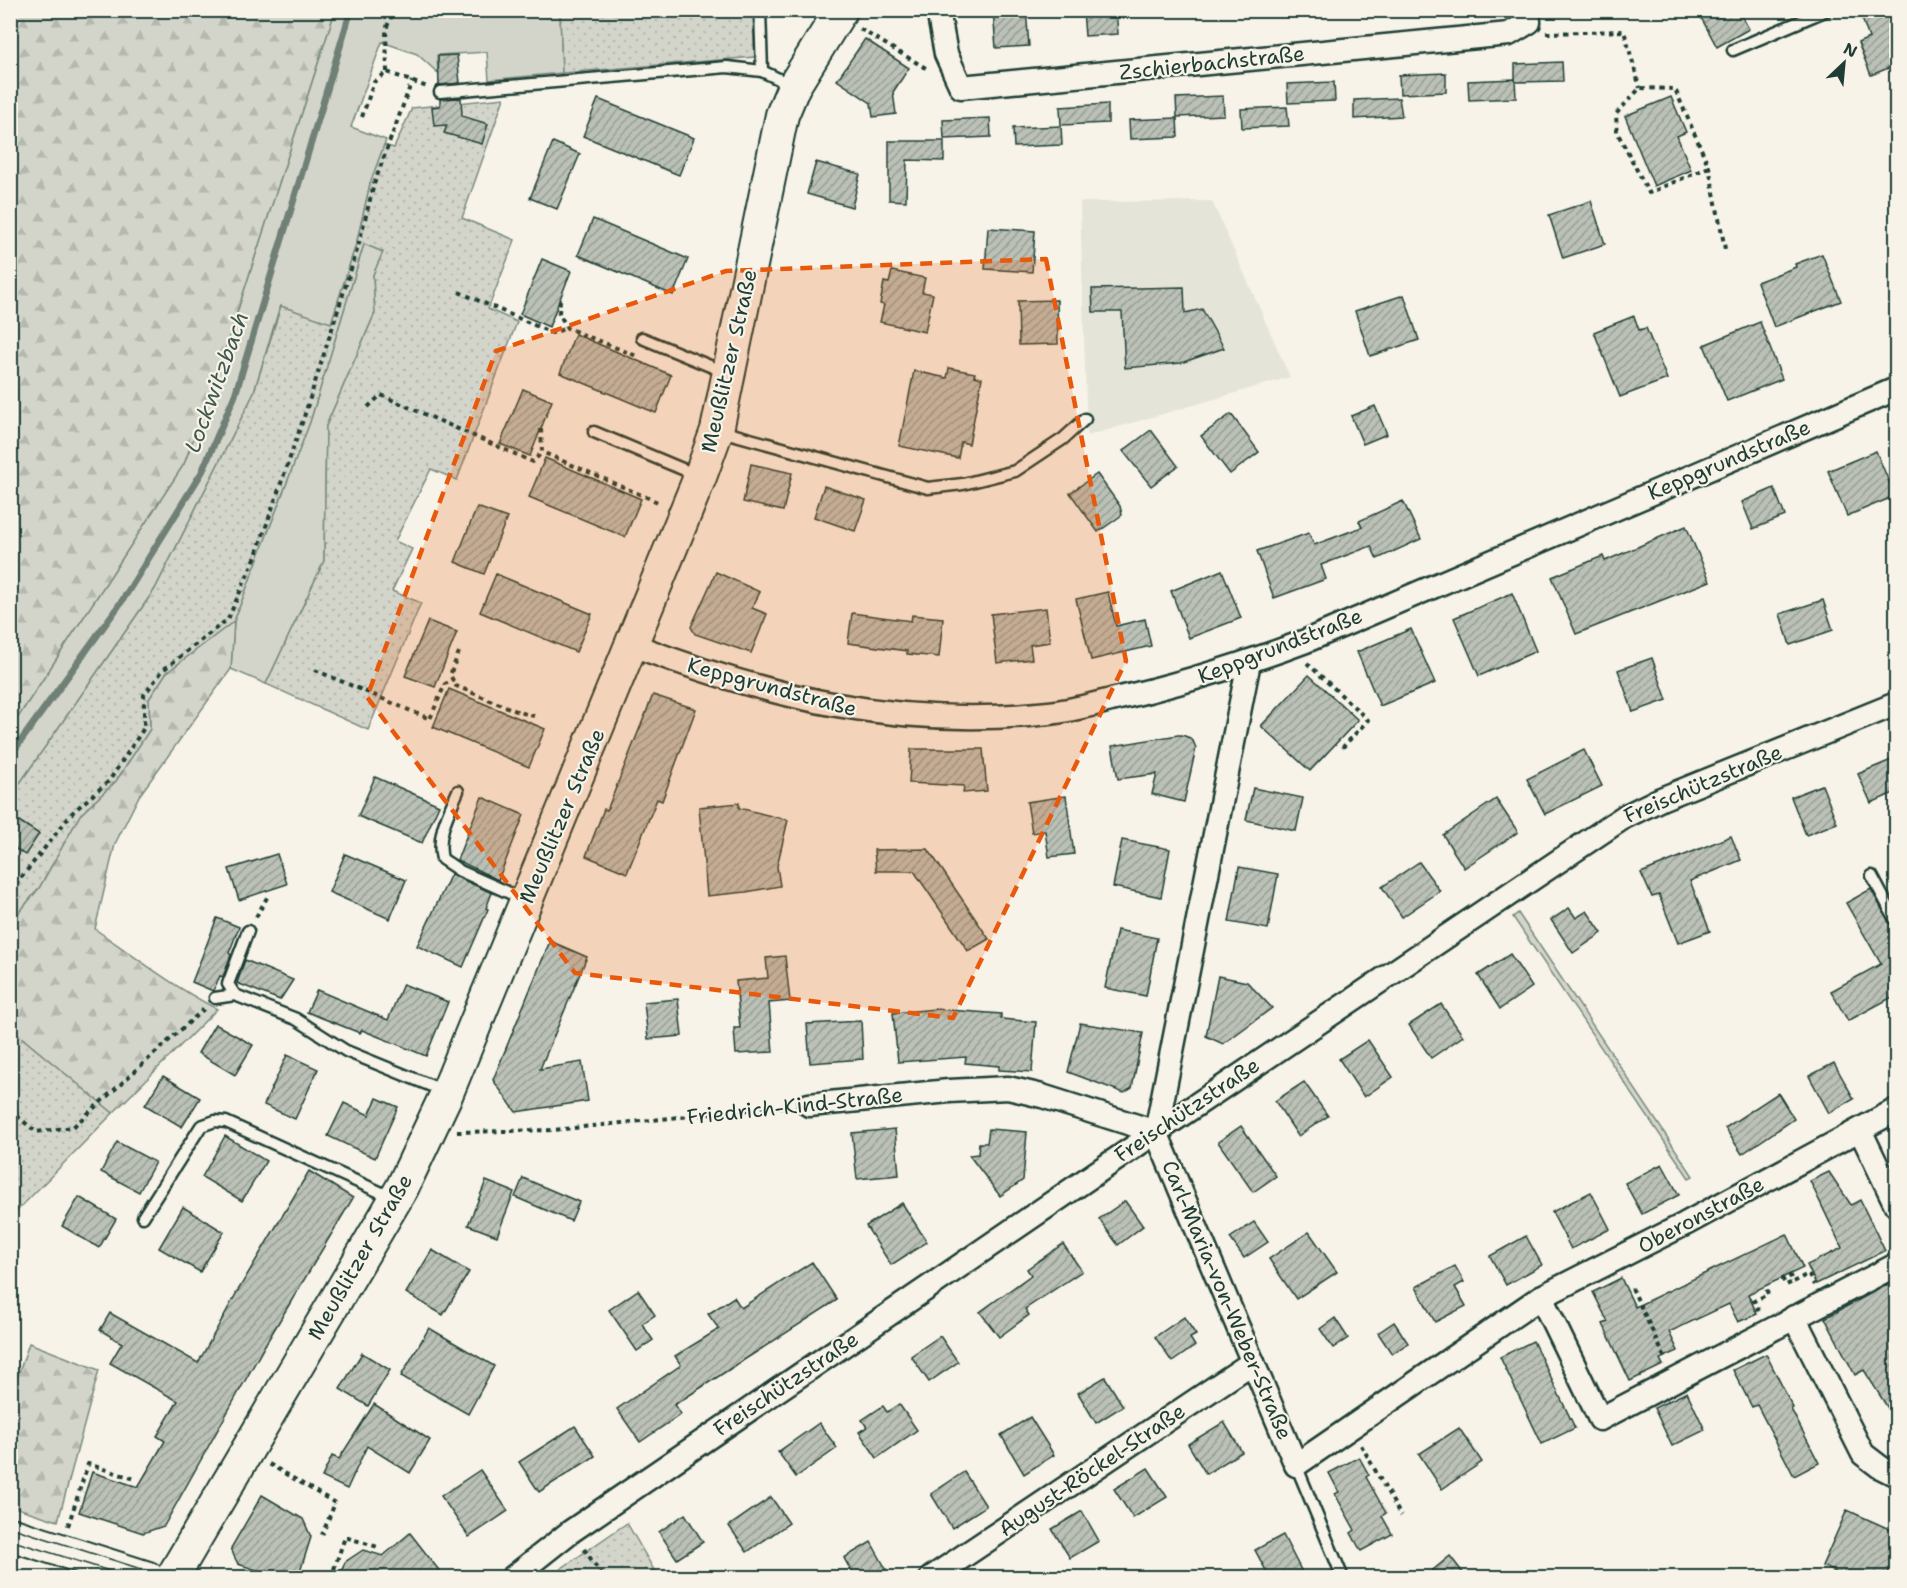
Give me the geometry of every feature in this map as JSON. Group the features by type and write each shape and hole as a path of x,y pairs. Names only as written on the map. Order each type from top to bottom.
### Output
{"street":[{"path":"938,10 946,54 961,87"},
{"path":"1509,34 1529,21 1528,10"},
{"name":"Meußlitzer Straße","path":"172,1578 395,1199 447,1093 633,645 700,477 717,430 782,115 794,86 840,13"},
{"name":"Zschierbachstraße","path":"961,87 1509,34"},
{"name":"Keppgrundstraße","path":"633,645 730,680 808,700 868,712 939,717 1052,713 1163,688 1290,647 1896,389"},
{"path":"1156,1132 1249,662"},
{"name":"Freischützstraße","path":"512,1578 570,1532 1156,1132 1624,817 1661,799 1896,704"},
{"name":"Friedrich-Kind-Straße","path":"809,1105 949,1091 1008,1088 1042,1096 1156,1132"},
{"name":"Oberonstraße","path":"1296,1465 1352,1429 1541,1297 1656,1240 1896,1110"},
{"path":"1860,1130 1896,1205"},
{"name":"Carl-Maria-von-Weber-Straße","path":"1156,1132 1296,1465"},
{"path":"1541,1297 1600,1419 1896,1265"},
{"path":"1794,1317 1863,1454 1880,1467 1896,1475"},
{"name":"August-Röckel-Straße","path":"931,1578 1253,1362"},
{"path":"10,1534 148,1578"}],"lane":[{"path":"760,10 762,71"},
{"path":"1733,50 1827,10"},
{"path":"440,93 727,68 762,71 794,86"},
{"path":"642,338 729,374"},
{"path":"717,430 928,488 963,484 1015,471 1063,439 1085,419"},
{"path":"594,432 700,477"},
{"path":"458,791 440,841 442,859 460,871 527,901"},
{"path":"1872,876 1896,921"},
{"path":"235,995 228,984 248,931"},
{"path":"215,998 235,995 296,1019 346,1051 447,1093"},
{"path":"143,1217 201,1126 215,1121 226,1122 395,1199"},
{"name":"Carl-Maria-von-Weber-Straße","path":"1296,1465 1343,1578"}],"path":[{"path":"387,72 386,29 394,10"},
{"path":"840,13 948,82 961,87"},
{"path":"1509,34 1624,31 1640,88"},
{"path":"10,892 73,812 115,772 144,728 144,695 163,670 228,619 255,558 303,420 358,247 374,184 409,80 387,72"},
{"path":"362,117 374,82 387,72"},
{"path":"1708,167 1649,193 1617,132 1616,114 1640,88 1675,89 1708,167 1725,249"},
{"path":"459,292 552,333 567,328"},
{"path":"368,407 381,395 533,462 542,452 541,429"},
{"path":"542,452 686,514"},
{"path":"1290,647 1368,720 1342,748"},
{"path":"459,652 450,675 456,686 534,716"},
{"path":"315,670 430,719 446,684 453,680"},
{"path":"248,931 269,894"},
{"path":"10,1110 36,1132 73,1127 215,998"},
{"name":"Friedrich-Kind-Straße","path":"429,1133 554,1130 809,1105"},
{"path":"1782,1278 1786,1285 1793,1282"},
{"path":"1632,1288 1676,1380"},
{"path":"1352,1429 1401,1516"},
{"path":"247,1452 335,1503 322,1535"},
{"path":"60,1550 88,1464 135,1479"},
{"path":"570,1532 604,1578"},
{"path":"331,1578 345,1537 381,1548"}],"highlighted area":[{"path":"1046,259 1126,661 953,1018 575,973 367,697 496,351 726,271"}],"shaded area":[{"path":"1212,201 1290,377 1087,436 1080,202"}],"green space":[{"path":"11,10 335,11 215,380 184,464 11,728"},
{"path":"335,11 560,11 562,73 489,80 487,52 437,55 438,73 417,54 382,42 351,127 386,140 370,184 357,241 331,324 280,306 253,395 155,589 11,796 11,728 184,464 215,380"},
{"path":"560,11 753,11 755,57 562,73"},
{"path":"504,98 462,218 515,240 488,309 517,322 457,480 431,469 395,541 412,549 392,591 421,603 368,730 266,684 324,561 326,426 375,313 373,275 383,252 364,244 310,422 234,621 166,673 149,699 150,729 116,781 80,815 39,888 11,922 11,796 155,589 253,395 281,306 331,323 357,241 370,184 384,145 394,148 412,108"},
{"path":"364,244 383,252 373,275 375,313 326,426 324,561 266,684 231,669 234,621 310,422"},
{"path":"234,621 231,669 139,796 115,844 95,929 170,981 217,1009 113,1113 11,1029 11,922 39,888 80,815 116,781 150,729 149,699 166,673"},
{"path":"1518,913 1693,1176 1689,1178 1513,917"},
{"path":"11,1029 113,1113 11,1217"},
{"path":"29,1343 99,1370 58,1521 11,1506 11,1396"},
{"path":"627,1523 658,1577 549,1577"}],"building":[{"path":"993,10 1026,10 1029,46 996,48"},
{"path":"1083,10 1116,10 1118,34 1085,36"},
{"path":"1697,10 1738,10 1749,29 1717,47"},
{"path":"1859,10 1885,10 1896,39 1896,65 1871,75 1858,43 1869,38"},
{"path":"865,39 909,68 893,92 896,114 873,117 871,103 837,80"},
{"path":"457,55 460,83 439,85 438,56"},
{"path":"1562,62 1563,81 1515,82 1515,64"},
{"path":"1446,73 1446,92 1400,94 1399,75"},
{"path":"1515,79 1516,98 1469,100 1468,81"},
{"path":"1334,82 1335,101 1288,103 1287,84"},
{"path":"1223,96 1224,115 1177,117 1176,98"},
{"path":"1671,97 1686,132 1677,136 1691,170 1654,186 1625,116"},
{"path":"461,98 462,116 488,124 482,144 444,133 447,125 434,126 432,107 440,106 440,99"},
{"path":"1399,98 1402,116 1354,119 1354,100"},
{"path":"598,99 694,138 679,175 583,136"},
{"path":"1108,104 1108,123 1061,125 1060,107"},
{"path":"1287,107 1289,126 1242,128 1241,109"},
{"path":"990,118 991,137 944,139 943,120"},
{"path":"1177,118 1178,137 1130,139 1129,120"},
{"path":"1061,126 1062,145 1014,147 1013,128"},
{"path":"889,141 944,141 944,161 907,160 906,201 889,200"},
{"path":"553,142 580,154 557,209 530,198"},
{"path":"816,162 860,174 852,207 807,194"},
{"path":"1591,201 1605,244 1563,258 1549,215"},
{"path":"593,219 688,259 673,295 578,255"},
{"path":"988,228 1035,231 1032,272 985,269"},
{"path":"1822,254 1841,301 1774,327 1757,282"},
{"path":"542,259 571,271 549,327 520,314"},
{"path":"892,271 925,278 922,292 933,294 925,332 880,322 884,305 880,304 884,282 889,283"},
{"path":"1184,287 1185,313 1202,309 1224,348 1181,363 1125,368 1122,312 1093,312 1092,289"},
{"path":"1404,295 1419,340 1370,356 1355,311"},
{"path":"1057,300 1058,344 1019,345 1018,301"},
{"path":"1634,316 1639,330 1646,328 1667,379 1620,397 1594,332"},
{"path":"1760,322 1782,379 1727,401 1704,345"},
{"path":"575,334 671,375 656,413 560,373"},
{"path":"949,368 975,373 974,376 982,378 969,444 961,442 958,458 899,446 914,371 947,378"},
{"path":"523,389 552,401 530,456 500,444"},
{"path":"1375,406 1387,434 1363,444 1351,416"},
{"path":"1231,414 1259,452 1230,474 1201,436"},
{"path":"1151,430 1178,466 1151,486 1123,451"},
{"path":"1876,451 1895,496 1847,516 1828,471"},
{"path":"545,458 641,499 625,537 529,497"},
{"path":"751,464 792,473 783,511 743,502"},
{"path":"1097,474 1120,506 1122,515 1098,532 1070,493"},
{"path":"824,486 866,500 855,531 814,517"},
{"path":"1774,488 1785,516 1753,529 1742,502"},
{"path":"1403,501 1421,539 1377,559 1371,546 1321,565 1326,579 1274,598 1257,551 1309,533 1314,545 1362,527 1359,521"},
{"path":"477,507 507,518 484,574 455,562"},
{"path":"1686,526 1710,581 1576,634 1552,577 1603,556 1605,561"},
{"path":"1222,570 1241,618 1189,638 1171,591"},
{"path":"716,572 760,592 752,608 767,614 751,653 695,634 691,627"},
{"path":"496,574 592,614 576,652 480,612"},
{"path":"1108,592 1116,626 1145,619 1151,646 1091,660 1076,599"},
{"path":"1512,593 1536,651 1479,676 1454,618"},
{"path":"1823,600 1833,630 1790,645 1780,614"},
{"path":"1046,608 1050,642 1030,645 1032,659 997,663 991,614"},
{"path":"852,613 911,621 912,615 943,618 939,657 907,654 907,651 848,643"},
{"path":"428,621 457,632 435,687 405,676"},
{"path":"1411,629 1435,683 1380,706 1357,652"},
{"path":"1652,658 1667,700 1633,712 1618,670"},
{"path":"1309,675 1358,720 1310,771 1261,726"},
{"path":"449,689 545,729 529,767 433,727"},
{"path":"653,695 696,709 662,801 657,799 627,873 586,856"},
{"path":"1178,735 1190,738 1196,748 1184,802 1152,794 1157,774 1118,779 1112,746"},
{"path":"911,749 983,749 987,791 963,793 964,786 909,783"},
{"path":"1584,750 1602,786 1545,814 1527,779"},
{"path":"1896,758 1896,792 1871,803 1858,774"},
{"path":"375,777 439,805 422,843 358,816"},
{"path":"1822,785 1837,823 1806,835 1791,797"},
{"path":"1253,788 1303,798 1296,831 1246,820"},
{"path":"1066,796 1074,854 1049,857 1045,831 1032,833 1027,802"},
{"path":"482,797 524,815 498,880 457,860"},
{"path":"1496,799 1518,832 1464,868 1443,835"},
{"path":"739,803 739,808 788,820 777,866 780,886 707,896 699,807"},
{"path":"19,821 39,834 25,855 10,845 10,833"},
{"path":"1731,836 1741,860 1690,881 1710,931 1678,943 1659,895 1652,897 1641,873"},
{"path":"1122,840 1170,849 1161,897 1113,887"},
{"path":"928,849 989,939 968,951 914,871 876,871 874,850"},
{"path":"277,854 287,884 239,900 229,869"},
{"path":"345,854 406,880 390,919 329,892"},
{"path":"1419,862 1440,891 1402,917 1382,887"},
{"path":"1239,867 1278,874 1268,929 1229,922"},
{"path":"451,874 492,893 486,908 488,909 463,967 417,946"},
{"path":"1871,889 1896,935 1896,995 1848,1021 1831,991 1881,964 1846,903"},
{"path":"1569,908 1576,918 1587,911 1602,933 1573,953 1551,920"},
{"path":"217,918 239,927 223,977 220,976 213,991 192,982"},
{"path":"1117,930 1157,938 1146,996 1105,988"},
{"path":"550,941 587,957 540,1069 582,1062 588,1101 516,1112 493,1080"},
{"path":"1510,954 1532,987 1500,1009 1478,975"},
{"path":"785,956 790,1001 769,1003 773,1052 736,1054 734,1028 740,1028 736,981 768,978 766,958"},
{"path":"245,960 293,980 280,1000 237,983"},
{"path":"1218,976 1247,982 1272,1008 1223,1044 1206,1036"},
{"path":"403,984 448,1002 426,1056 362,1030 360,1033 307,1012 317,990 388,1020"},
{"path":"678,999 682,1036 648,1039 644,1002"},
{"path":"1441,1004 1463,1036 1431,1058 1409,1025"},
{"path":"936,1009 1001,1014 1001,1019 1036,1022 1032,1072 999,1070 999,1066 965,1063 966,1057 898,1062 893,1013"},
{"path":"861,1021 863,1059 810,1063 807,1024"},
{"path":"1080,1023 1143,1033 1132,1088 1124,1093 1068,1072"},
{"path":"215,1024 253,1045 235,1075 198,1053"},
{"path":"1368,1040 1393,1077 1364,1097 1339,1059"},
{"path":"287,1055 318,1069 295,1119 264,1105"},
{"path":"1834,1063 1854,1099 1829,1113 1809,1076"},
{"path":"163,1076 200,1098 182,1127 145,1105"},
{"path":"1304,1082 1328,1116 1298,1136 1275,1101"},
{"path":"1778,1093 1794,1119 1742,1154 1725,1128"},
{"path":"377,1098 398,1107 375,1158 328,1136 344,1103 369,1115"},
{"path":"1241,1126 1276,1176 1253,1192 1218,1142"},
{"path":"895,1129 899,1175 857,1179 852,1133"},
{"path":"989,1129 1027,1132 1023,1180 1000,1196 969,1155 978,1154 979,1143 987,1143"},
{"path":"225,1136 266,1161 242,1201 202,1177"},
{"path":"117,1142 155,1162 139,1192 101,1172"},
{"path":"1662,1164 1679,1195 1642,1214 1625,1183"},
{"path":"309,1171 353,1198 265,1345 164,1526 143,1533 79,1512 92,1472 138,1487 165,1441 157,1436 178,1401 110,1363 122,1343 100,1330 110,1313 198,1363"},
{"path":"1829,1172 1851,1205 1860,1200 1885,1251 1816,1284 1807,1265 1842,1248 1810,1181"},
{"path":"523,1178 579,1202 571,1221 515,1197"},
{"path":"486,1181 514,1192 497,1236 468,1225"},
{"path":"1591,1192 1610,1229 1571,1249 1552,1212"},
{"path":"79,1197 116,1219 99,1248 62,1226"},
{"path":"1125,1201 1143,1226 1118,1245 1099,1219"},
{"path":"902,1203 927,1242 891,1265 866,1226"},
{"path":"183,1207 224,1232 200,1272 159,1248"},
{"path":"1254,1222 1268,1242 1244,1258 1230,1238"},
{"path":"1309,1232 1337,1272 1296,1299 1269,1259"},
{"path":"1787,1234 1803,1268 1748,1294 1757,1314 1738,1322 1729,1304 1669,1332 1678,1351 1660,1359 1663,1365 1630,1381 1603,1324 1608,1322 1593,1292 1621,1278 1635,1307"},
{"path":"1526,1236 1542,1265 1506,1285 1490,1256"},
{"path":"1063,1244 1082,1271 1025,1309 1029,1315 999,1337 980,1312 1031,1275 1027,1269"},
{"path":"432,1250 469,1272 443,1315 406,1293"},
{"path":"812,1262 837,1300 674,1405 681,1414 640,1442 617,1409 681,1365 675,1356 719,1329 708,1314 734,1297 741,1308"},
{"path":"1455,1266 1464,1282 1455,1287 1466,1306 1435,1322 1416,1287"},
{"path":"1896,1280 1896,1421 1864,1370 1855,1375 1825,1318"},
{"path":"638,1290 655,1315 642,1324 653,1340 637,1351 609,1310"},
{"path":"1184,1317 1196,1335 1190,1338 1195,1346 1172,1362 1155,1337"},
{"path":"1335,1318 1348,1338 1333,1348 1320,1329"},
{"path":"1394,1322 1408,1343 1392,1354 1378,1333"},
{"path":"429,1328 494,1366 468,1414 401,1376"},
{"path":"940,1336 958,1362 929,1382 911,1356"},
{"path":"1533,1341 1575,1428 1542,1444 1500,1357"},
{"path":"362,1353 390,1370 368,1406 340,1389"},
{"path":"1766,1354 1819,1463 1794,1476 1757,1405 1752,1407 1733,1370"},
{"path":"1105,1377 1123,1406 1096,1423 1078,1393"},
{"path":"1687,1392 1705,1430 1672,1446 1654,1408"},
{"path":"374,1404 430,1440 410,1473 367,1446 347,1489 322,1477 332,1456 339,1459"},
{"path":"899,1404 917,1430 877,1458 859,1432 867,1427 862,1420 883,1406 887,1412"},
{"path":"1030,1417 1054,1455 1024,1474 1001,1435"},
{"path":"1224,1422 1242,1452 1206,1474 1188,1444"},
{"path":"819,1423 837,1448 796,1477 778,1452"},
{"path":"575,1426 595,1456 539,1492 519,1462"},
{"path":"1459,1428 1482,1462 1442,1489 1419,1454"},
{"path":"1359,1457 1369,1475 1366,1477 1386,1513 1382,1516 1392,1534 1361,1551 1351,1533 1355,1530 1335,1494 1339,1492 1329,1473"},
{"path":"1148,1468 1167,1497 1133,1518 1114,1489"},
{"path":"480,1470 508,1511 469,1537 441,1496"},
{"path":"964,1472 986,1506 952,1528 931,1494"},
{"path":"262,1495 303,1519 311,1537 298,1578 282,1578 238,1564 234,1556 231,1548"},
{"path":"771,1497 789,1523 747,1552 729,1526"},
{"path":"1847,1510 1896,1532 1896,1554 1886,1578 1848,1578 1822,1566"},
{"path":"1082,1511 1099,1541 1070,1558 1052,1529"},
{"path":"685,1514 703,1542 677,1559 659,1532"},
{"path":"410,1533 445,1578 339,1578 345,1562 363,1550 383,1556"},
{"path":"1283,1535 1305,1578 1270,1578 1255,1550"},
{"path":"871,1542 886,1569 873,1578 855,1578 844,1558"},
{"path":"1450,1556 1467,1578 1423,1578"}],"waterway":[{"name":"Lockwitzbach","path":"10,756 122,601 202,472 235,395 351,10"}],"tram line":[{"path":"10,1527 169,1578"},
{"path":"10,1540 132,1578"}]}
